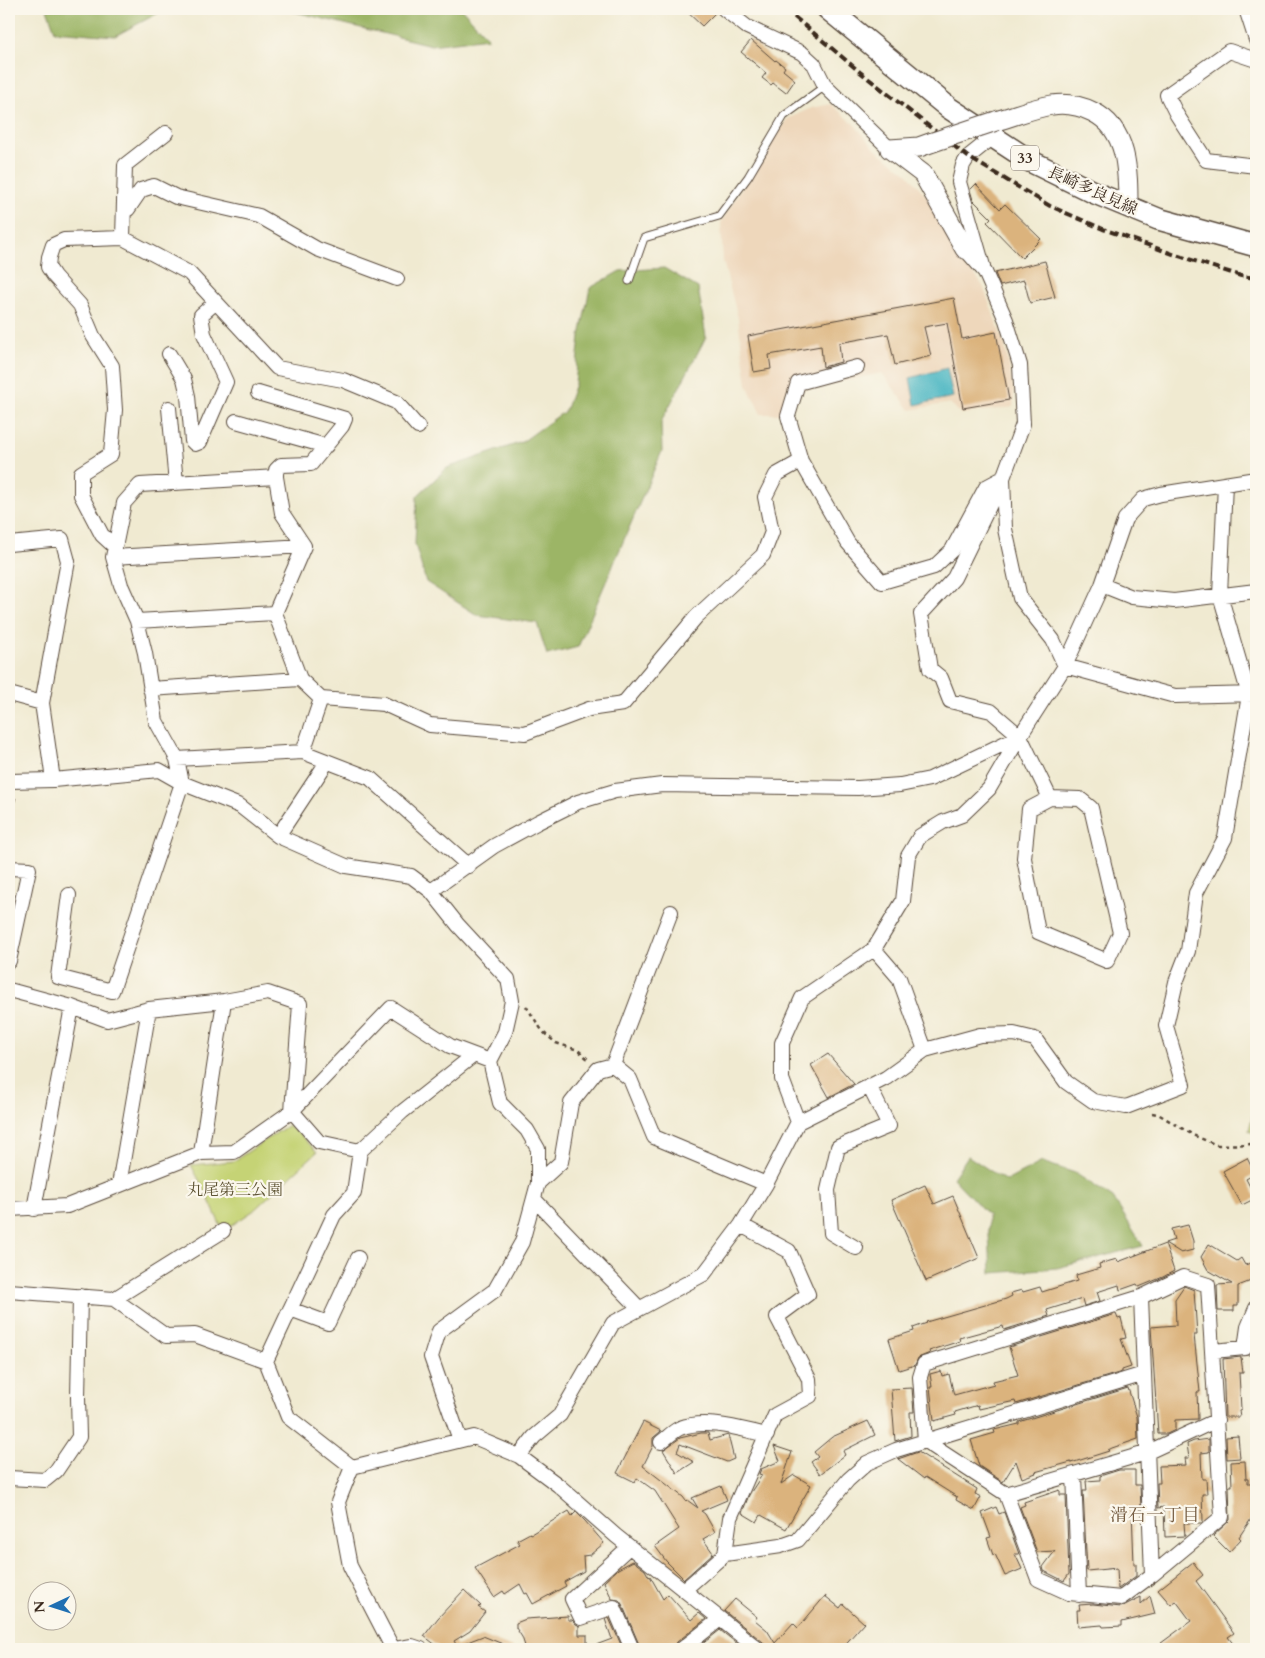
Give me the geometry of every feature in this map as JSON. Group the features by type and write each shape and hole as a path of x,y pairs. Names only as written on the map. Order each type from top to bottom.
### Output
{"main road":[{"name":"長崎多良見線","path":"828,9 949,108 994,129 1030,161 1095,193 1158,219 1256,246"}],"street":[{"path":"724,9 747,28 802,52 814,64 825,86 890,149 923,174 965,249 985,272"},
{"path":"1246,9 1256,40"},
{"path":"1256,60 1229,52 1167,95 1177,115 1206,160 1256,166"},
{"path":"890,149 919,146 994,129 1051,106 1066,104 1080,106 1102,116 1119,135 1128,171 1128,206"},
{"path":"994,129 968,157 963,165 958,182 985,272 1006,320 1020,365 1023,424 1002,478 954,578 921,614 930,669 941,678 950,701 992,711 1020,736 1050,798"},
{"path":"123,238 125,165 166,133"},
{"path":"124,212 141,190 154,186 176,197 259,216 317,249 397,279"},
{"path":"69,895 58,977 112,991 182,782 177,759 156,721 138,621 121,585 113,552 81,495 81,473 110,454 115,410 112,366 93,336 80,305 48,267 53,245 64,240 123,238 189,273 277,368 342,380 396,402 418,427"},
{"path":"169,354 184,379 188,396 192,441 195,444 200,442 226,382 204,334 201,315 216,302"},
{"path":"857,366 798,382 788,416 802,461 848,543 882,582 934,567 952,550 986,487 1002,478"},
{"path":"258,393 345,419 342,426 311,464 282,465 276,470 282,513 304,546"},
{"path":"169,408 176,483"},
{"path":"236,421 326,446"},
{"path":"304,546 276,613 300,679 321,699 384,704 430,725 526,733 589,709 623,704 696,617 764,555 772,532 765,497 776,475 802,461"},
{"path":"113,552 124,503 140,485 276,477"},
{"path":"1002,478 1005,529 1020,598 1053,640 1065,666 1175,696 1253,694"},
{"path":"798,1122 782,1079 782,1043 802,998 874,949 903,900 908,856 920,836 942,822 962,815 989,789 1065,666 1102,584 1126,519 1143,499 1161,494 1256,479"},
{"path":"519,1456 534,1437 560,1415 613,1323 704,1274 741,1225 766,1184 798,1122 886,1078 925,1050 980,1035 1014,1034 1035,1039 1066,1082 1093,1101 1126,1106 1183,1085 1166,1026 1176,982 1188,951 1196,893 1225,838 1253,694 1220,594 1225,484"},
{"path":"9,544 62,539 68,561 42,703 53,780"},
{"path":"113,552 304,546"},
{"path":"1102,584 1132,597 1174,601 1256,591"},
{"path":"138,621 276,613"},
{"path":"150,689 300,679"},
{"path":"9,694 42,703"},
{"path":"303,752 321,699"},
{"path":"431,891 469,866 494,846 538,822 578,802 615,791 662,785 858,788 900,785 930,778 1020,736"},
{"path":"177,759 303,752 370,778 469,866"},
{"path":"278,836 327,762"},
{"path":"14,781 53,780 159,770 182,782 240,806 278,836 346,866 411,876 431,891 508,979 512,1001 505,1032 490,1061 500,1103 527,1130 538,1149 538,1182 522,1242 495,1290 439,1331 432,1357 460,1440"},
{"path":"1050,798 1080,800 1091,808 1120,933 1107,961 1038,932 1024,858 1029,809 1050,798"},
{"path":"9,868 29,869 9,961"},
{"path":"612,1065 671,912"},
{"path":"874,949 899,978 925,1050"},
{"path":"9,990 72,1007 107,1020 149,1009 224,1001 268,993 300,1004 292,1111 319,1142 360,1151"},
{"path":"200,1154 224,1001"},
{"path":"34,1209 72,1007"},
{"path":"9,1209 67,1206 200,1154 234,1152 292,1111 391,1008 450,1046 490,1061"},
{"path":"119,1185 149,1009"},
{"path":"352,1467 288,1417 266,1361 334,1216 354,1193 360,1151 402,1112 474,1055"},
{"path":"538,1182 561,1162 571,1103 598,1068 612,1065 630,1079 654,1137 766,1184"},
{"path":"856,1248 831,1233 828,1190 838,1147 889,1126 869,1086"},
{"path":"534,1200 639,1308"},
{"path":"725,1554 730,1518 775,1415 810,1396 809,1380 777,1317 808,1294 789,1251 741,1225"},
{"path":"114,1299 223,1231"},
{"path":"290,1309 328,1323 358,1258"},
{"path":"1183,1277 1208,1285 1222,1517 1121,1598 1069,1593 1038,1579 1006,1494 925,1442 920,1377 924,1364 1141,1297 1183,1277"},
{"path":"9,1291 114,1299 166,1336 195,1335 266,1361"},
{"path":"9,1478 45,1480 56,1471 79,1437 80,1296"},
{"path":"1141,1297 1152,1575"},
{"path":"1213,1351 1245,1348 1248,1326 1256,1308"},
{"path":"684,1590 725,1554 781,1546 798,1540 848,1480 867,1463 896,1450 1144,1374"},
{"path":"1006,1494 1146,1454 1217,1420"},
{"path":"661,1442 678,1428 695,1424 736,1428 767,1435"},
{"path":"352,1467 474,1436 519,1456 558,1485 629,1547 758,1649"},
{"path":"352,1467 338,1502 350,1566 394,1649 412,1646 422,1649"},
{"path":"1074,1475 1079,1595"},
{"path":"629,1547 572,1599 581,1618 614,1607 632,1649"},
{"path":"682,1649 720,1619"}],"lane":[{"path":"629,281 644,238 719,216 748,176 784,116 825,86"}],"path":[{"path":"9,818 14,781"},
{"path":"523,1002 543,1032 556,1043 578,1050 598,1068"},
{"path":"1126,1106 1158,1114 1195,1136 1217,1145 1256,1144"}],"shaded area":[{"path":"831,104 853,123 876,150 907,173 930,200 966,263 983,286 1005,346 1014,393 1013,407 961,414 950,403 910,410 882,373 802,390 782,414 761,414 747,385 738,318 723,261 721,223 748,177 787,119 811,108"}],"green space":[{"path":"47,9 166,9 115,36 55,31"},
{"path":"283,9 462,9 488,38 431,45"},
{"path":"664,268 698,288 706,337 661,422 662,451 578,647 547,655 537,623 477,615 426,582 415,544 417,496 447,468 522,442 565,411 575,384 580,336 590,288 620,271"},
{"path":"1256,1099 1256,1134 1249,1131"},
{"name":"丸尾第三公園","path":"287,1126 298,1132 317,1152 253,1211 223,1231 191,1165 234,1161"},
{"path":"968,1156 1006,1181 1042,1162 1075,1173 1113,1198 1143,1246 1057,1268 991,1273 988,1215 953,1178"}],"water":[{"path":"947,368 953,397 915,405 910,378"}],"building":[{"path":"684,9 715,9 716,12 702,26"},
{"path":"751,40 775,61 785,67 783,70 795,80 786,93 773,83 771,85 762,78 766,73 741,52"},
{"path":"976,184 1000,209 1005,204 1041,239 1022,258 987,222 991,218 973,200 970,190"},
{"path":"1045,261 1055,297 1030,303 1024,280 1000,286 995,273"},
{"path":"954,298 962,339 996,332 1009,400 963,408 947,323 924,327 931,356 895,365 888,334 839,343 841,362 823,367 821,346 769,355 771,369 754,372 748,336"},
{"path":"828,1054 854,1084 829,1097 811,1065"},
{"path":"1247,1158 1255,1174 1246,1179 1256,1198 1242,1205 1223,1171"},
{"path":"925,1185 934,1204 953,1196 979,1258 926,1281 891,1200"},
{"path":"1188,1225 1193,1241 1193,1250 1181,1253 1165,1243 1174,1240 1171,1229"},
{"path":"1165,1244 1174,1271 1163,1277 1139,1287 1137,1284 1120,1290 1119,1285 1097,1292 1100,1301 1084,1306 1082,1299 1047,1310 1049,1316 1004,1330 1003,1326 959,1338 960,1341 929,1351 930,1353 918,1358 915,1365 899,1370 889,1339 914,1331 913,1328 926,1322 1006,1299 1012,1296 1011,1293 1040,1287 1042,1292 1077,1281 1076,1275 1100,1268 1099,1264 1117,1259 1118,1262"},
{"path":"1209,1244 1237,1261 1241,1258 1245,1265 1256,1261 1256,1279 1238,1286 1238,1306 1234,1306 1234,1311 1218,1311 1217,1285 1232,1284 1208,1270 1201,1257"},
{"path":"1184,1286 1194,1290 1197,1335 1194,1335 1200,1392 1197,1392 1198,1419 1175,1420 1175,1430 1167,1434 1158,1434 1151,1327 1176,1325 1175,1299"},
{"path":"1116,1314 1118,1319 1121,1318 1126,1338 1121,1339 1131,1367 1122,1370 1122,1372 1016,1404 1015,1401 979,1409 978,1405 955,1412 956,1415 934,1421 930,1374 941,1371 942,1376 949,1374 954,1395 994,1384 993,1381 1018,1375 1009,1347"},
{"path":"1241,1357 1243,1373 1239,1373 1240,1417 1225,1417 1223,1359"},
{"path":"912,1388 914,1412 910,1412 911,1436 895,1441 891,1389"},
{"path":"1128,1388 1137,1417 1138,1439 1112,1448 1109,1451 1035,1472 1022,1478 1016,1461 1003,1482 979,1466 971,1440 995,1433 994,1430 1019,1424 1022,1421"},
{"path":"868,1421 875,1435 843,1451 845,1455 820,1474 811,1462 818,1457 814,1452 832,1437"},
{"path":"643,1422 661,1431 653,1438 653,1446 643,1466 686,1501 698,1508 692,1498 721,1486 727,1500 701,1511 705,1514 715,1532 703,1539 713,1553 684,1579 666,1561 655,1546 679,1529 655,1491 637,1478 635,1482 617,1473"},
{"path":"708,1433 710,1440 728,1435 734,1459 727,1462 680,1444 677,1452 694,1462 677,1473 663,1450 680,1438"},
{"path":"1238,1436 1240,1458 1227,1459 1226,1437"},
{"path":"1209,1439 1209,1452 1201,1453 1202,1479 1206,1479 1207,1494 1202,1494 1203,1521 1202,1523 1184,1523 1185,1536 1165,1537 1164,1507 1158,1508 1157,1483 1160,1483 1159,1466 1186,1465 1185,1458 1189,1458 1187,1444"},
{"path":"774,1446 792,1452 781,1484 794,1475 811,1485 786,1529 761,1515 757,1522 742,1513 749,1495 762,1475 759,1474 761,1469 780,1461"},
{"path":"918,1452 977,1489 975,1494 981,1497 974,1510 956,1500 957,1497 925,1477 924,1479 898,1459"},
{"path":"1245,1461 1246,1479 1248,1479 1248,1483 1252,1483 1253,1516 1239,1537 1241,1539 1229,1552 1213,1536 1230,1520 1229,1486 1232,1486 1231,1462"},
{"path":"1119,1470 1135,1470 1135,1485 1140,1485 1141,1509 1132,1510 1136,1576 1118,1589 1117,1568 1087,1571 1083,1491 1087,1491 1086,1481 1100,1480 1100,1476"},
{"path":"1060,1490 1060,1495 1066,1495 1069,1574 1064,1581 1044,1571 1043,1567 1055,1551 1037,1552 1020,1507 1025,1505 1024,1502"},
{"path":"996,1507 999,1514 1004,1512 1019,1554 1015,1554 1022,1569 1005,1576 995,1554 993,1555 987,1538 991,1537 982,1513"},
{"path":"569,1511 572,1516 576,1512 604,1543 590,1555 583,1556 584,1571 564,1582 566,1586 533,1604 520,1584 505,1594 503,1591 494,1597 475,1568 520,1544 517,1540 531,1534"},
{"path":"633,1561 650,1576 663,1599 668,1594 691,1620 699,1613 706,1619 677,1642 673,1649 641,1649 622,1604 619,1600 612,1599 604,1582 618,1569"},
{"path":"1193,1562 1203,1575 1196,1581 1234,1633 1228,1637 1237,1649 1153,1649 1191,1621 1176,1601 1171,1605 1158,1590"},
{"path":"464,1590 481,1606 478,1607 485,1612 470,1631 454,1641 457,1646 483,1636 515,1649 441,1649 424,1636"},
{"path":"825,1596 840,1608 843,1604 864,1623 841,1649 767,1649 763,1642 724,1611 735,1599 757,1617 755,1620 767,1630 775,1643 793,1623 798,1628"},
{"path":"1150,1596 1155,1614 1122,1622 1122,1626 1078,1627 1077,1610 1080,1610 1079,1605 1093,1604 1121,1607 1141,1597 1141,1604"},
{"path":"568,1616 568,1620 572,1620 579,1626 579,1635 587,1635 587,1649 526,1649 522,1637 516,1628 516,1623 526,1619"},
{"path":"609,1618 623,1649 588,1649 612,1639 605,1619"},
{"path":"720,1630 744,1649 696,1649"}],"railway":[{"path":"785,9 860,72 968,157 1050,206 1103,229 1176,255 1241,276 1256,278"}],"district":[{"name":"滑石一丁目","path":"1155,1515"}]}
